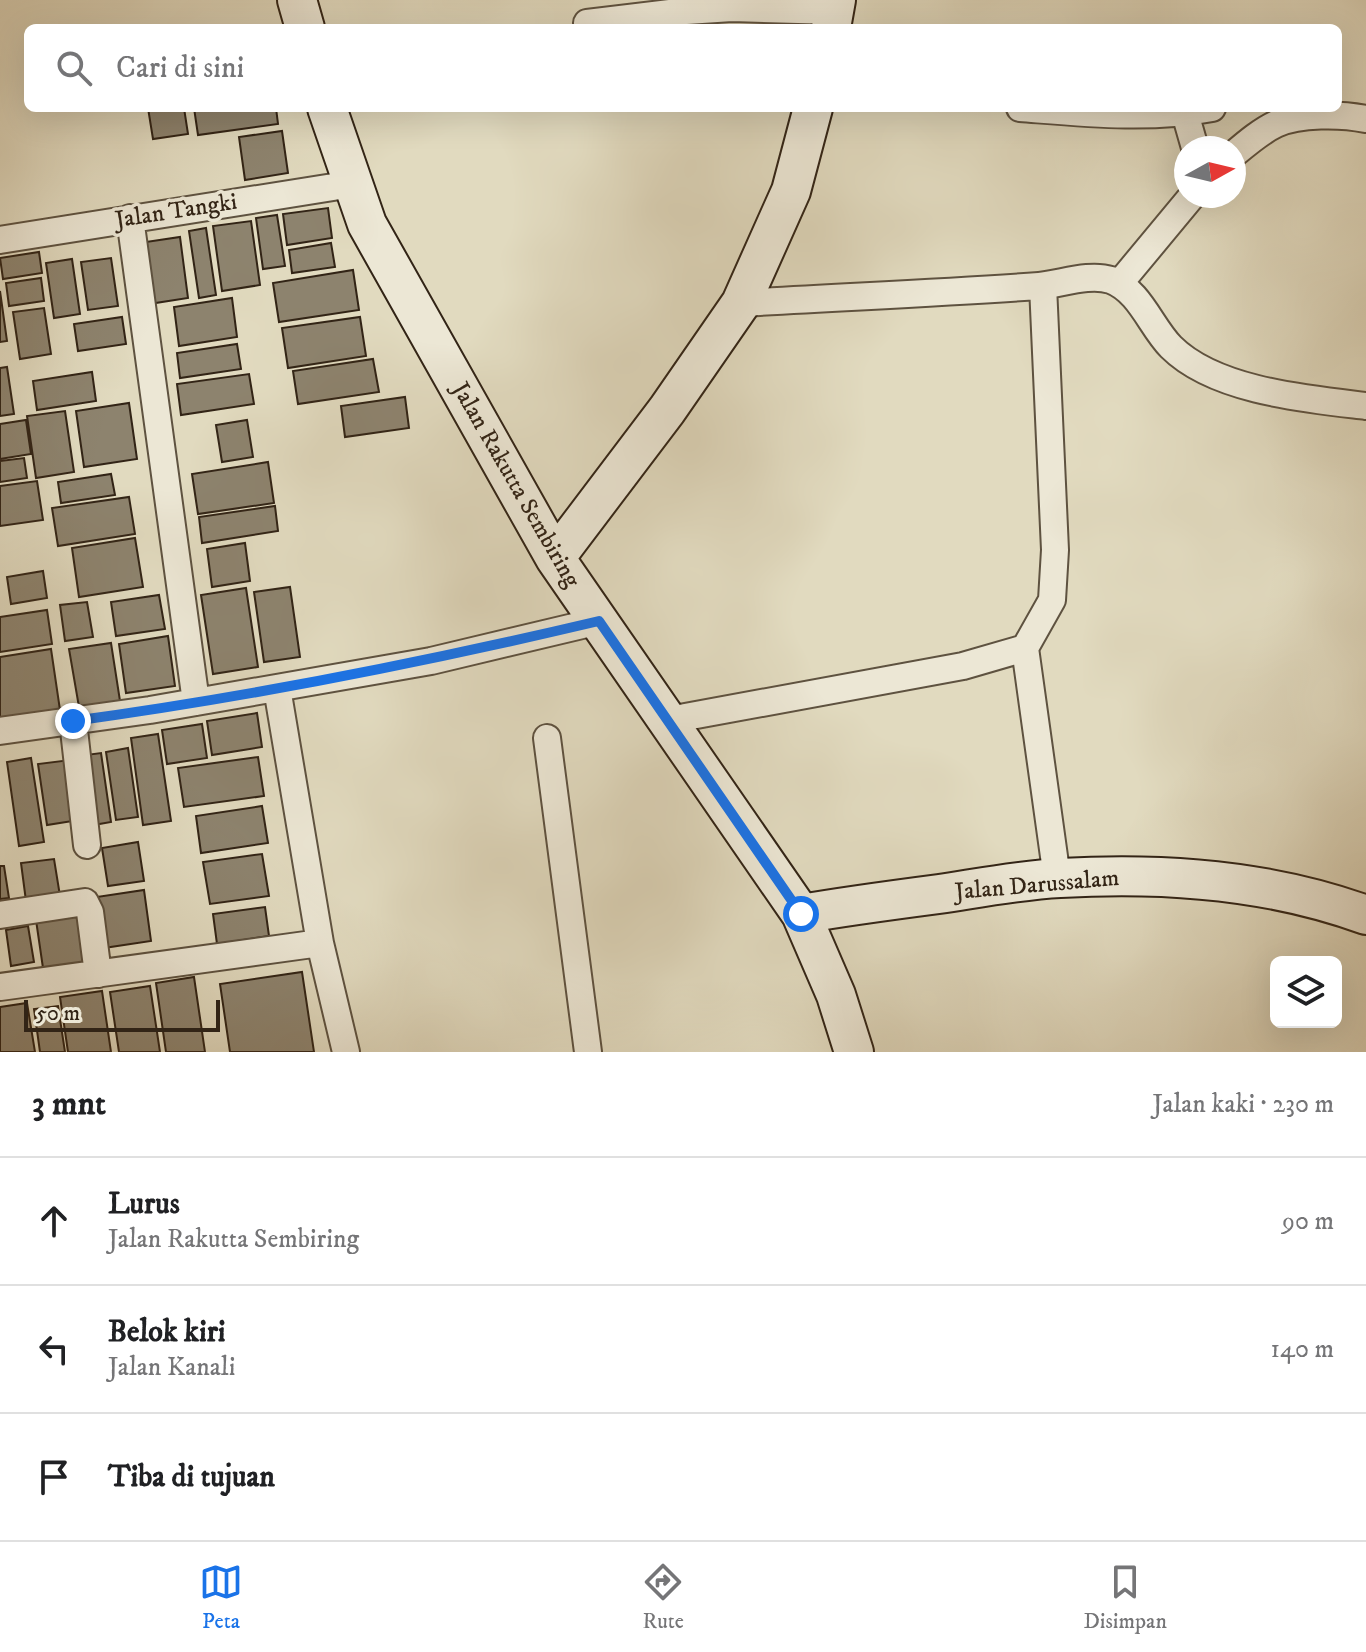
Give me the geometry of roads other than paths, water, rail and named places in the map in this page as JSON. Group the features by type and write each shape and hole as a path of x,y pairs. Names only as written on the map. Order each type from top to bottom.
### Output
{"main road":[{"path":"297,0 304,24"},
{"name":"Jalan Rakutta Sembiring","path":"328,112 367,224 555,558 801,914 836,995 854,1052"},
{"path":"555,558 667,410 741,303 791,191 812,112"},
{"name":"Jalan Darussalam","path":"801,914 1057,878 1135,876 1206,881 1323,899 1366,915"}],"street":[{"path":"587,23 732,8 834,13"},
{"path":"1075,112 1190,112"},
{"path":"1185,113 1192,136"},
{"path":"1246,142 1273,115 1347,115 1366,119"},
{"name":"Jalan Tangki","path":"0,240 352,184"},
{"path":"1119,284 1182,208"},
{"path":"130,218 196,702"},
{"path":"741,303 1043,286 1102,278 1119,284 1139,303 1170,346 1189,362 1213,374 1247,386 1366,406"},
{"path":"1043,286 1054,575 1052,600 1025,648 1057,878"},
{"path":"0,731 196,702 431,661 599,621"},
{"path":"669,720 963,666 1025,648"},
{"path":"277,688 320,943 346,1052"},
{"path":"73,721 87,845"},
{"path":"547,738 588,1052"},
{"path":"0,915 85,902 90,912 98,974"},
{"path":"0,987 320,943"}]}
